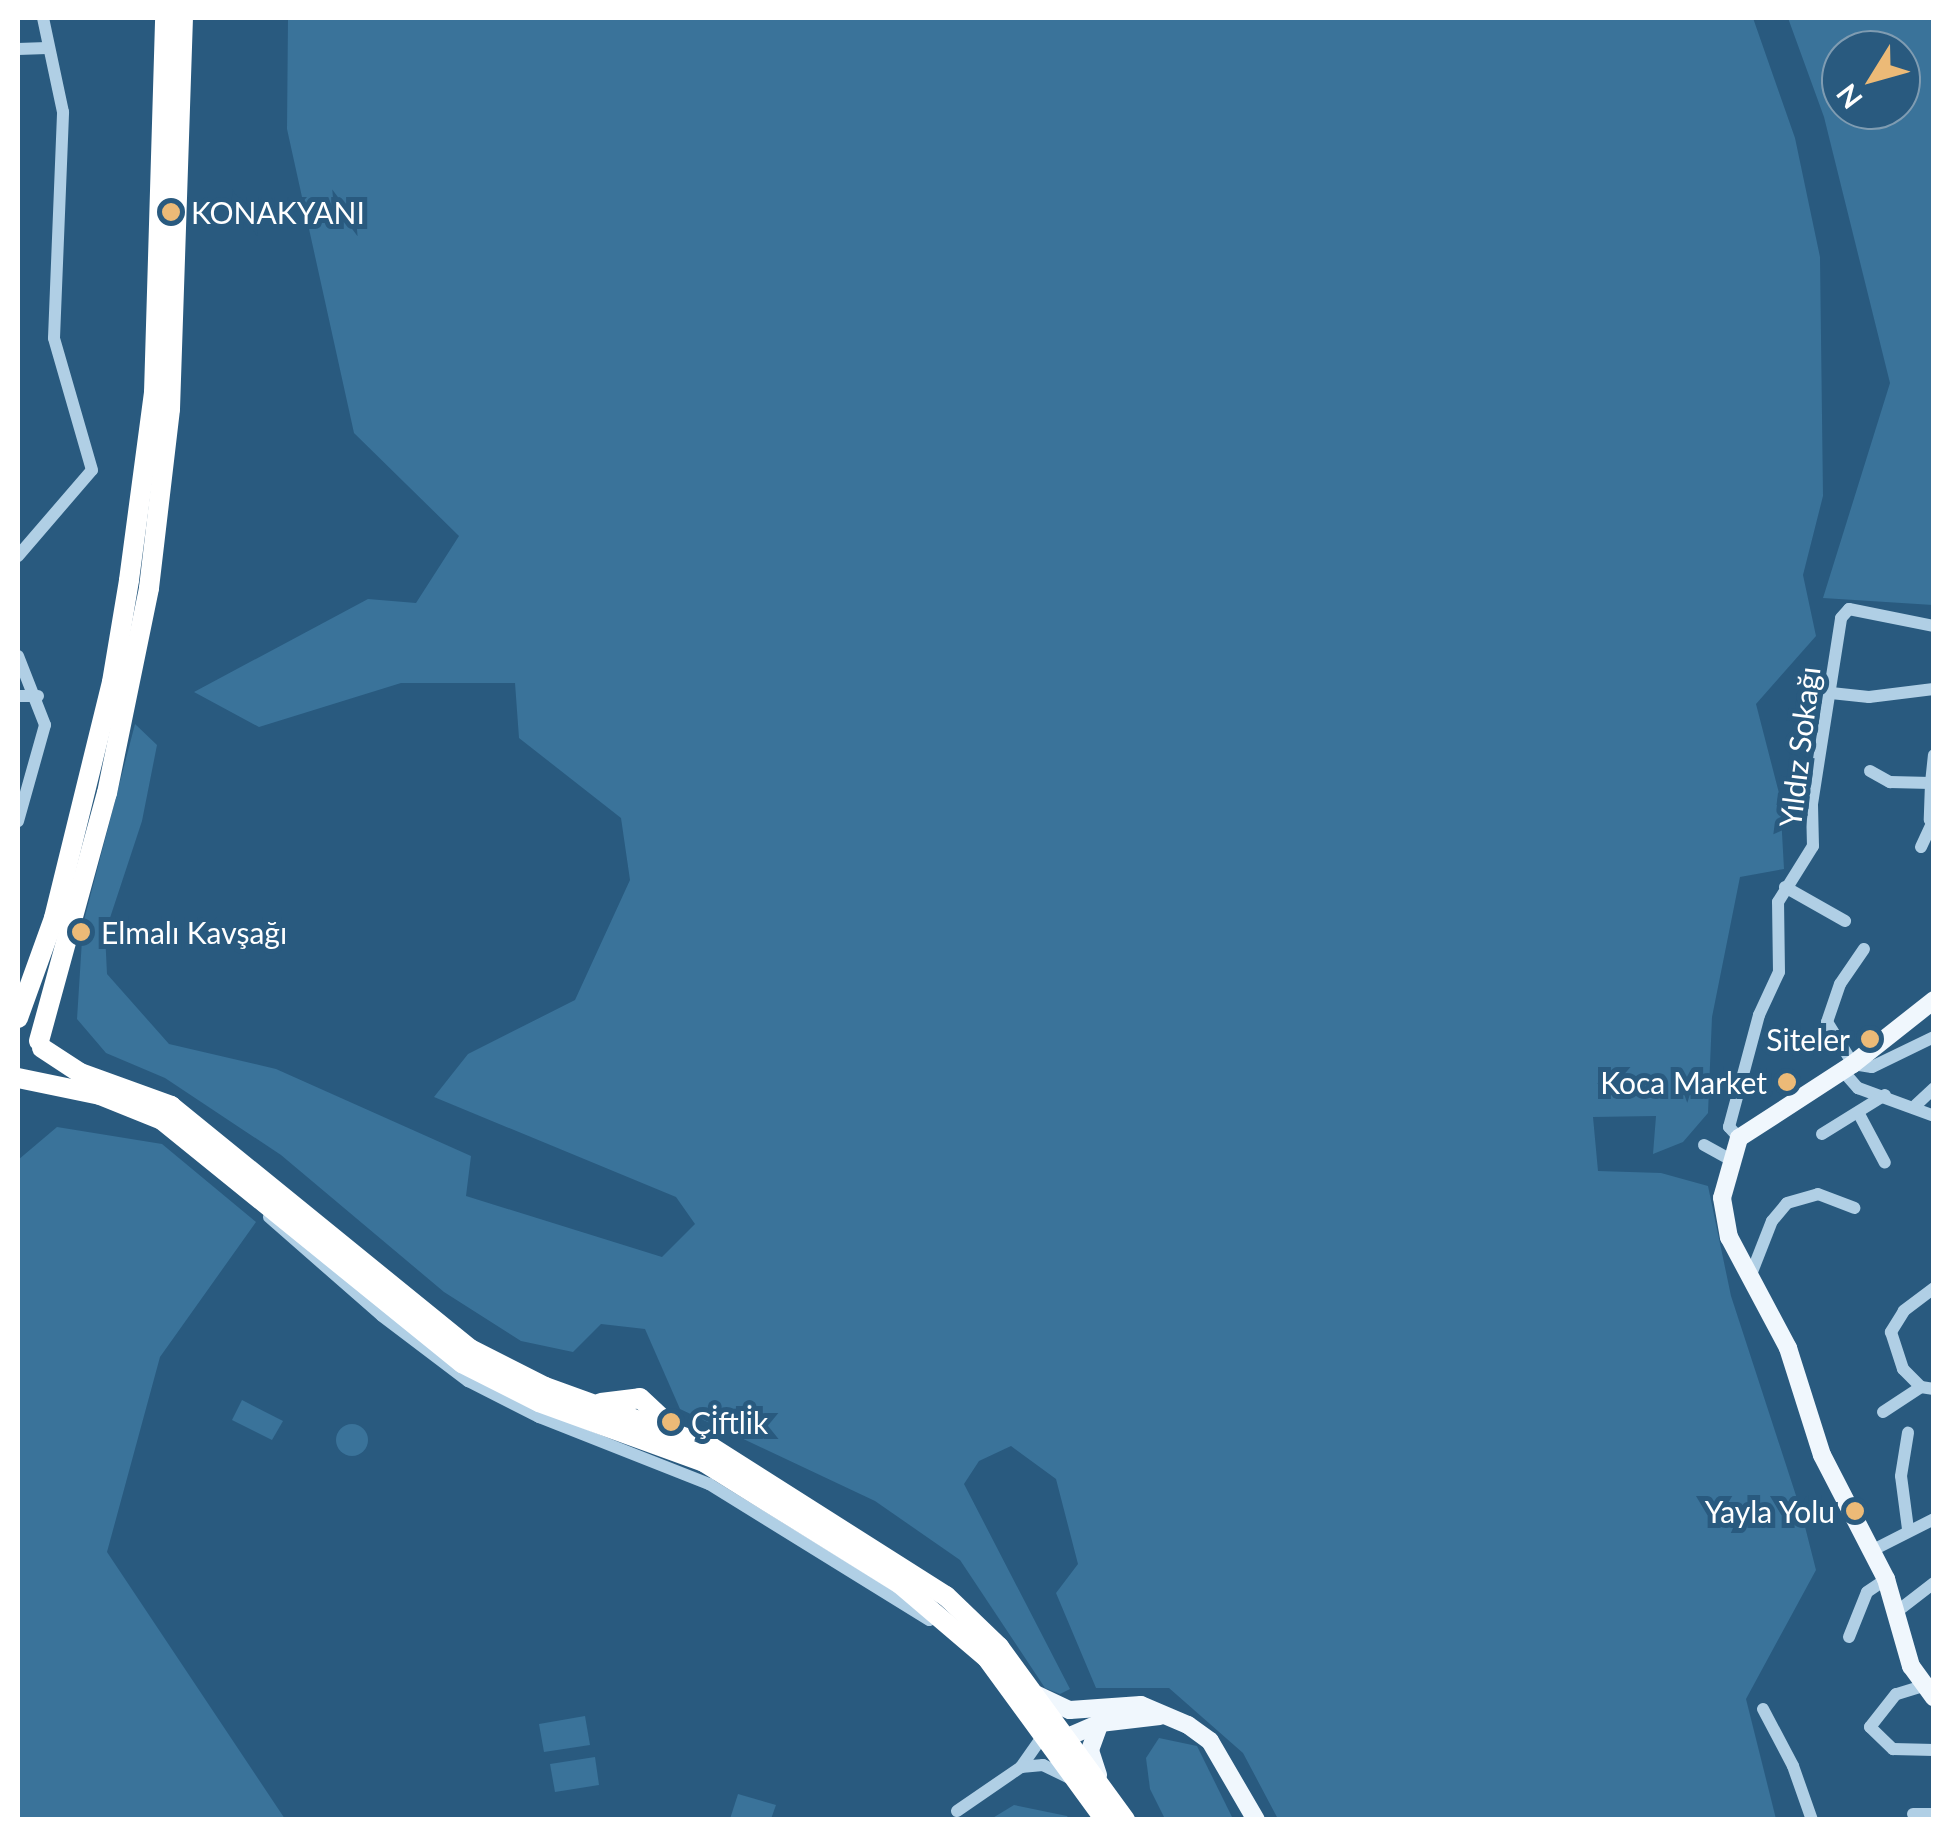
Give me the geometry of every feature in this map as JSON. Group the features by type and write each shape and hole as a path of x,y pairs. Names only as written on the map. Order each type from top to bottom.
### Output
{"highway":[{"path":"18,1018 54,918 112,682 129,580 155,374 165,18"},
{"path":"22,1077 42,1062 41,1044 106,793 148,588 170,409 183,18"},
{"path":"18,1032 80,1072 170,1106 470,1349 594,1403 684,1436 761,1474 946,1596 999,1648 1115,1815"},
{"path":"22,1077 132,1105 228,1173 462,1363 539,1402 704,1462 900,1584 987,1658 1058,1735 1079,1785 1115,1815"}],"main road":[{"path":"1928,1692 1895,1613 1886,1579 1822,1455 1788,1348 1723,1221 1730,1159 1740,1138 1848,1068 1934,1000"},
{"path":"1030,1691 1070,1710 1099,1716"},
{"path":"1058,1735 1099,1716 1141,1705 1166,1715 1210,1741 1256,1820"},
{"path":"1099,1716 1090,1750 1115,1815"}],"street":[{"path":"18,556 92,470 54,338 63,112 46,48 43,18"},
{"path":"18,49 46,48"},
{"name":"Yıldız Sokağı","path":"1740,1138 1729,1127 1759,1015 1778,972 1778,902 1812,846 1812,804 1845,611 1934,626"},
{"path":"18,656 38,696 44,738 23,781 18,820"},
{"path":"1830,692 1869,698 1934,689"},
{"path":"18,696 38,696"},
{"path":"1921,847 1932,820 1934,755"},
{"path":"1870,771 1890,782 1932,784"},
{"path":"1786,887 1845,921"},
{"path":"1864,949 1840,984 1827,1022 1858,1088 1916,1105 1934,1116"},
{"path":"1848,1068 1872,1066 1934,1037"},
{"path":"1916,1105 1934,1088"},
{"path":"1822,1134 1885,1095"},
{"path":"1858,1114 1886,1163"},
{"path":"1704,1146 1730,1159"},
{"path":"1750,1278 1772,1221 1787,1203 1818,1194 1854,1208"},
{"path":"1883,1412 1927,1388 1904,1369 1891,1332 1894,1321 1934,1288"},
{"path":"1908,1433 1901,1476 1908,1529"},
{"path":"1871,1552 1908,1529 1934,1519"},
{"path":"1850,1637 1867,1592 1886,1579"},
{"path":"1895,1613 1934,1583"},
{"path":"1928,1692 1896,1694 1870,1727 1894,1749 1934,1750"},
{"path":"1762,1708 1812,1820"},
{"path":"957,1811 1021,1767 1058,1735"},
{"path":"1021,1767 1050,1767 1079,1785"},
{"path":"1913,1814 1934,1814"}],"shaded area":[{"path":"288,18 1753,18 1795,138 1820,257 1823,496 1803,575 1816,636 1756,704 1780,797 1784,869 1740,877 1712,1017 1708,1113 1683,1142 1653,1154 1656,1116 1593,1117 1598,1171 1661,1173 1708,1186 1731,1296 1801,1511 1816,1570 1746,1699 1776,1819 1278,1819 1243,1753 1169,1688 1096,1688 1056,1593 1078,1564 1056,1479 1011,1446 979,1461 964,1484 1070,1689 1060,1694 1045,1688 960,1560 875,1501 680,1409 645,1329 601,1324 573,1352 521,1341 444,1292 281,1155 165,1078 106,1053 77,1019 83,924 135,724 157,745 142,821 105,933 107,974 169,1044 276,1069 471,1156 466,1196 662,1257 695,1224 676,1197 434,1097 468,1054 575,1000 630,880 621,818 519,738 515,683 401,683 259,727 194,692 368,599 416,603 459,536 354,433 287,129"},
{"path":"1788,18 1933,18 1933,605 1823,598 1890,383 1827,130 1921,130 1921,30 1821,30 1821,109"},
{"path":"57,1127 162,1144 256,1222 160,1357 107,1552 285,1819 18,1819 18,1160"},
{"path":"242,1400 283,1421 272,1440 232,1420"},
{"path":"352,1424 363,1429 368,1440 363,1451 352,1456 341,1451 336,1440 341,1429"},
{"path":"585,1716 590,1745 544,1752 539,1724"},
{"path":"1159,1738 1197,1746 1233,1819 1165,1819 1150,1789 1146,1758"},
{"path":"595,1757 599,1785 555,1792 550,1764"},
{"path":"738,1794 776,1805 771,1819 730,1819"},
{"path":"1014,1805 1067,1816 1069,1819 991,1819"}],"place":[{"name":"KONAKYANI","path":"171,212"},
{"name":"Elmalı Kavşağı","path":"81,932"},
{"name":"Siteler","path":"1870,1039"},
{"name":"Koca Market","path":"1787,1082"},
{"name":"Çi̇ftli̇k","path":"671,1422"},
{"name":"Yayla Yolu","path":"1855,1511"}]}
